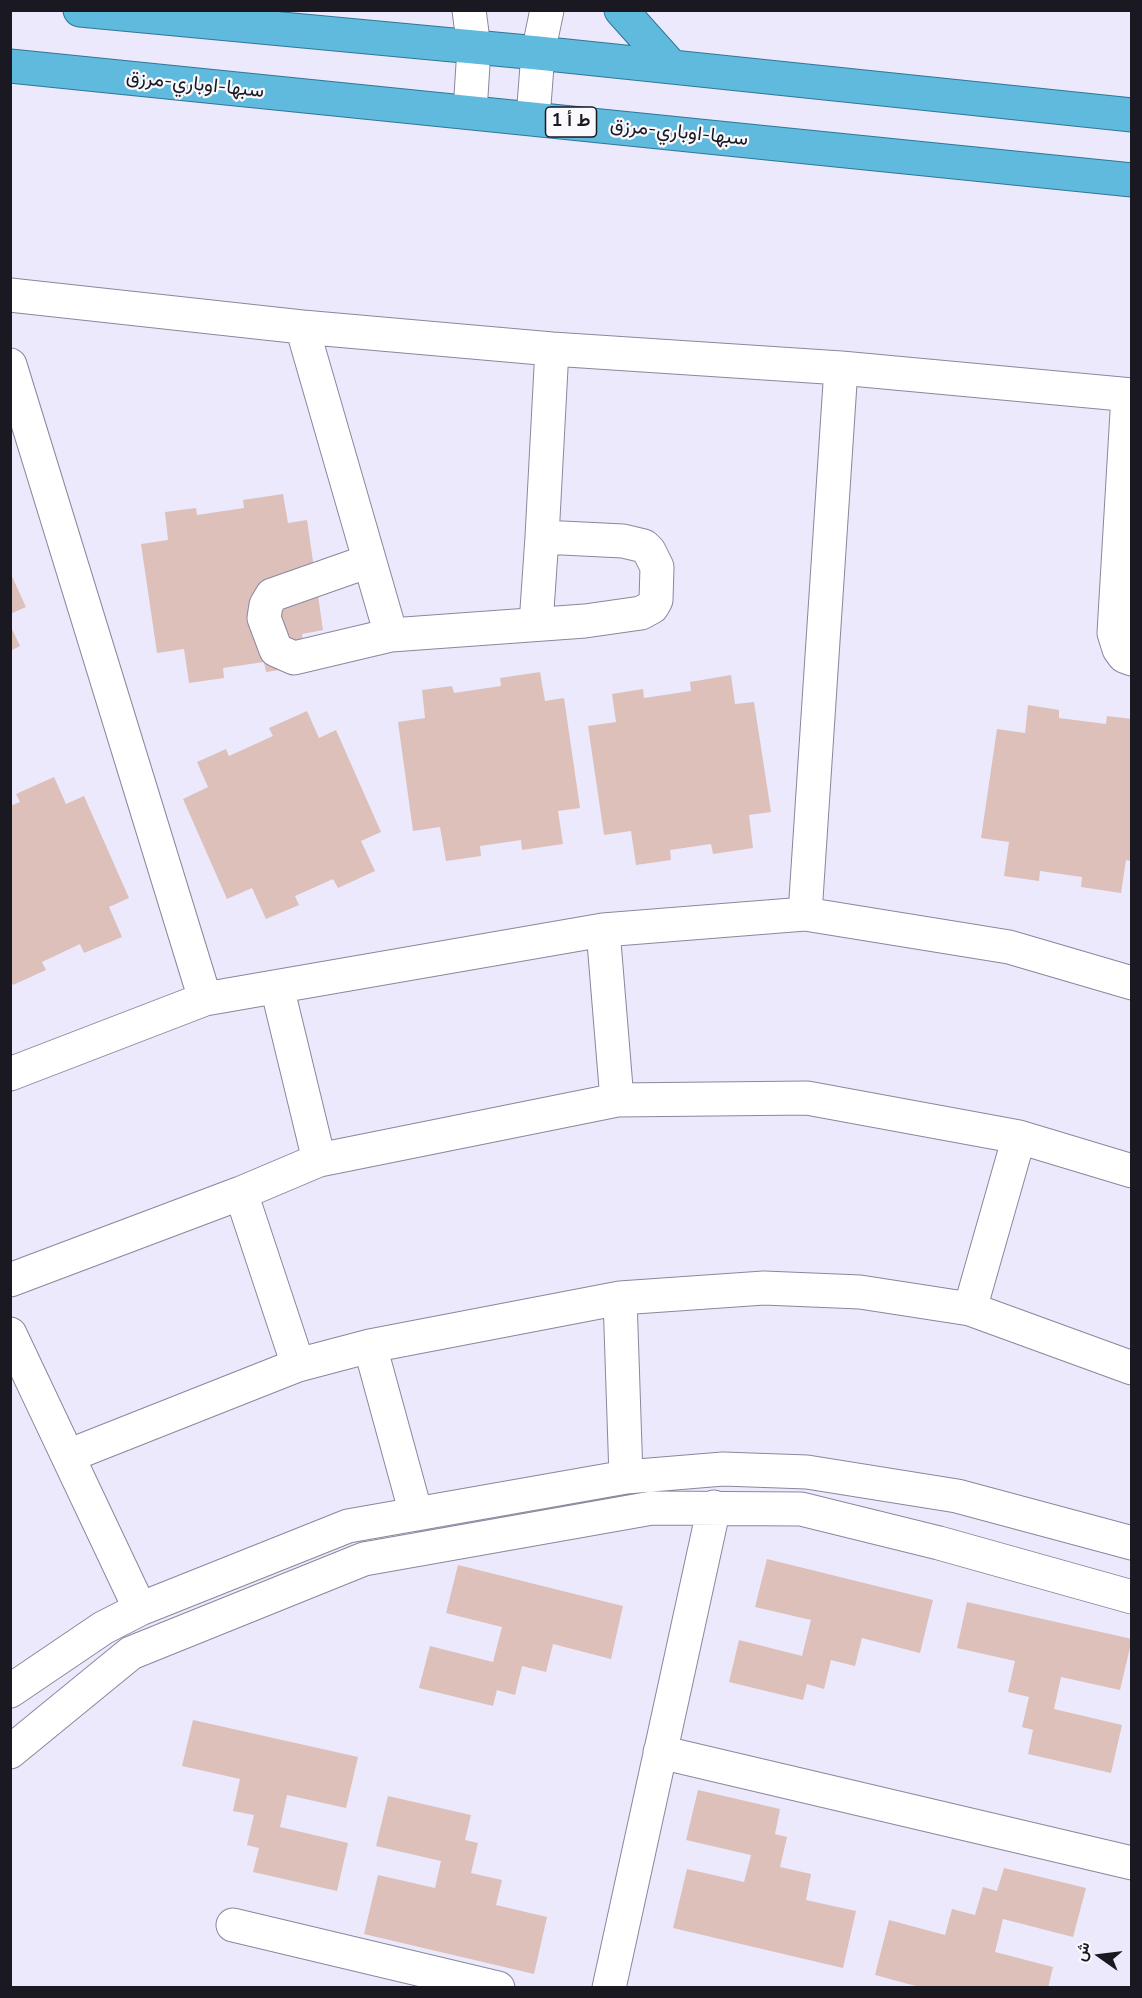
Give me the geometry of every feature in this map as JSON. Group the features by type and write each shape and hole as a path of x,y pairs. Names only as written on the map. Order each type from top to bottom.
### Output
{"highway":[{"path":"80,10 670,66 1131,115"},
{"path":"328,34 360,10"},
{"path":"621,10 670,66"},
{"name":"سبها-اوباري-مرزق","path":"10,66 1131,180"}],"street":[{"path":"469,10 474,48 470,112"},
{"path":"533,118 538,53 547,10"},
{"path":"10,295 302,327 552,349 841,368 1130,395 1114,633 1119,650 1131,659"},
{"path":"302,327 391,635"},
{"path":"536,624 552,349"},
{"path":"10,365 206,999"},
{"path":"805,914 841,368"},
{"path":"369,561 272,595 266,605 264,618 269,638 276,650 294,658 391,635 641,613 652,607 656,600 657,567 644,546 623,541 542,537"},
{"path":"10,1074 206,999 603,930 805,914 1009,947 1131,983"},
{"path":"603,930 617,1100"},
{"path":"277,987 319,1160"},
{"path":"10,1280 241,1193 319,1160 617,1100 807,1098 1019,1137 1131,1171"},
{"path":"970,1309 1019,1137"},
{"path":"241,1193 298,1365"},
{"path":"68,1456 298,1365 370,1346 620,1298 764,1288 860,1292 970,1309 1131,1368"},
{"path":"620,1298 626,1478"},
{"path":"10,1334 140,1609"},
{"path":"370,1346 416,1514"},
{"path":"10,1691 103,1628 140,1609 348,1526 626,1478 723,1469 807,1472 957,1496 1129,1533"},
{"path":"609,1988 714,1507"},
{"path":"10,1752 131,1653 364,1559 652,1508 801,1509 939,1543 1131,1597"},
{"path":"660,1752 1131,1863"},
{"path":"233,1925 439,1980 498,1988"}],"building":[{"path":"283,494 288,523 307,520 323,630 302,634 306,666 266,672 264,662 223,668 224,678 189,683 184,649 157,653 141,544 168,540 165,512 196,508 197,515 244,508 243,500"},
{"path":"10,572 26,607 10,614"},
{"path":"10,625 20,646 10,651"},
{"path":"540,672 545,701 564,698 580,808 558,811 563,844 522,850 521,840 480,846 481,856 446,861 440,827 413,831 398,722 425,718 422,690 452,686 454,693 501,686 500,678"},
{"path":"731,675 735,704 754,702 771,812 749,815 753,848 713,854 711,844 670,850 671,860 636,865 631,831 604,835 588,726 616,722 612,694 643,689 644,698 691,691 690,682"},
{"path":"1028,705 1059,710 1059,718 1106,724 1107,716 1132,719 1132,861 1126,860 1121,893 1081,887 1082,877 1040,871 1039,881 1004,876 1009,842 981,838 997,729 1025,733"},
{"path":"307,711 319,738 336,730 381,832 361,841 375,871 338,888 333,879 295,896 299,905 266,919 252,888 227,899 183,799 208,787 197,762 226,749 229,756 273,736 269,728"},
{"path":"54,777 66,804 84,796 129,898 109,907 122,937 84,953 80,944 42,962 46,970 13,985 10,979 10,806 20,802 16,794"},
{"path":"767,1559 933,1600 920,1653 862,1638 855,1666 831,1660 824,1689 807,1684 803,1700 729,1682 739,1640 802,1656 811,1620 755,1607"},
{"path":"458,1565 623,1606 611,1659 553,1644 546,1672 522,1666 515,1695 497,1690 493,1706 419,1688 430,1646 493,1662 502,1627 446,1613"},
{"path":"967,1602 1132,1639 1120,1690 1061,1677 1054,1709 1122,1725 1111,1773 1028,1754 1033,1730 1022,1727 1029,1697 1008,1692 1015,1661 957,1648"},
{"path":"193,1720 358,1757 346,1808 287,1795 280,1827 348,1843 337,1891 253,1872 259,1848 247,1845 254,1815 233,1811 240,1779 182,1766"},
{"path":"698,1790 780,1809 775,1834 787,1837 780,1867 811,1874 806,1900 856,1911 843,1968 673,1928 687,1869 744,1882 751,1855 686,1840"},
{"path":"388,1796 471,1815 465,1840 478,1843 471,1873 502,1880 496,1905 547,1917 534,1974 364,1934 378,1875 435,1888 441,1861 376,1846"},
{"path":"1004,1868 1086,1888 1073,1937 1003,1919 995,1952 1053,1967 1048,1988 923,1988 875,1975 889,1920 945,1935 952,1909 975,1915 983,1887 997,1891"}]}
